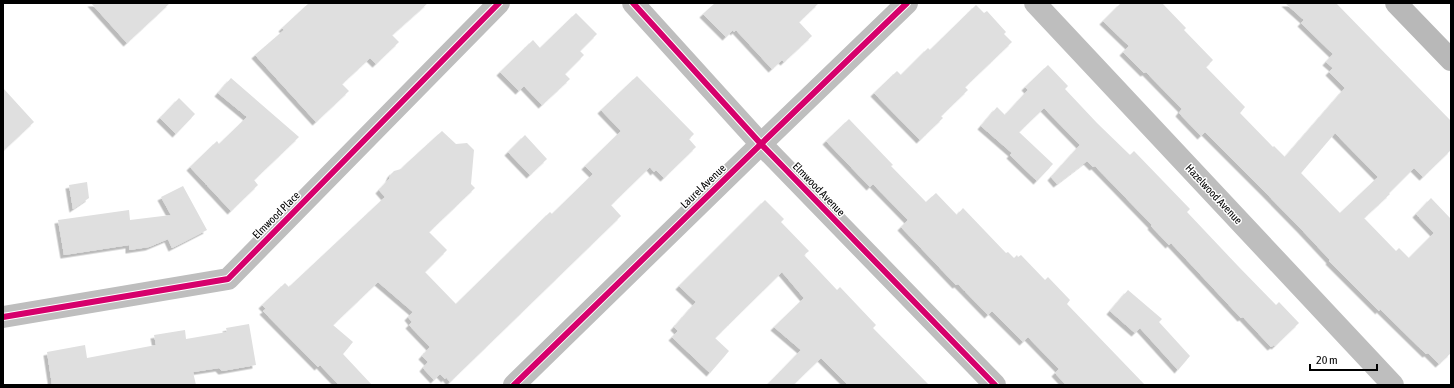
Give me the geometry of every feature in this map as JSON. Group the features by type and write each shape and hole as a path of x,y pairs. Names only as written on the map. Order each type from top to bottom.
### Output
{"street":[{"name":"Elmwood Place","path":"3,317 228,278 499,3"},
{"name":"Elmwood Avenue","path":"633,3 760,144 995,385"},
{"name":"Laurel Avenue","path":"514,385 760,144 907,3"},
{"name":"Hazelwood Avenue","path":"1035,3 1393,385"},
{"path":"1396,3 1451,60"}],"building":[{"path":"91,3 170,3 127,43"},
{"path":"309,3 428,3 392,35 399,42 376,64 370,58 342,84 349,91 316,122 255,55 284,30 282,28"},
{"path":"715,3 819,3 799,22 812,36 784,62 782,60 772,69 736,30 734,32 733,30 726,37 703,14"},
{"path":"1121,3 1162,3 1186,28 1184,30 1213,60 1206,67 1245,107 1240,113 1273,147 1274,146 1285,157 1345,88 1329,72 1333,68 1326,62 1333,54 1301,23 1304,20 1285,3 1336,3 1451,121 1451,150 1423,177 1414,168 1389,193 1390,194 1364,218 1396,251 1399,248 1409,258 1434,233 1416,214 1431,198 1450,218 1451,216 1451,353 1439,364 1428,353 1426,354 1380,309 1379,311 1329,261 1330,260 1302,230 1205,132 1201,136 1179,113 1182,109 1146,72 1144,73 1123,52 1129,46 1103,21","holes":["1335,133 1378,177 1340,213 1301,173"]},
{"path":"976,5 984,13 987,11 1006,32 1004,34 1012,42 965,87 968,90 941,116 943,118 920,140 874,93 897,71 901,75 928,48 930,50"},
{"path":"576,13 597,34 580,51 584,55 565,74 570,79 542,105 524,86 519,91 500,72 533,40 540,48"},
{"path":"1048,65 1068,86 1065,89 1097,123 1130,155 1134,151 1190,209 1187,212 1238,266 1276,305 1279,302 1299,323 1275,346 1274,345 1271,347 1243,317 1241,318 1171,243 1169,245 1151,226 1152,225 1095,166 1093,167 1087,161 1057,184 1051,177 1080,145 1044,108 1019,132 1053,164 1037,181 1010,155 1012,153 981,126 997,107 1005,115 1028,90 1025,87"},
{"path":"637,76 694,134 689,139 696,147 664,178 656,170 654,172 650,167 611,205 621,216 450,382 446,377 445,379 440,374 434,380 423,368 428,362 422,356 430,347 409,325 412,322 408,317 413,312 378,282 333,325 353,342 343,354 372,385 339,385 320,365 318,367 263,311 266,309 262,305 285,283 289,287 385,197 379,190 389,179 391,174 394,171 401,169 442,131 456,144 467,143 474,150 471,184 475,188 429,232 447,250 425,272 456,304 550,212 552,214 593,174 585,166 621,131 601,110"},
{"path":"231,78 299,137 254,180 258,185 231,211 190,167 217,141 219,144 247,117 218,93"},
{"path":"3,88 34,122 3,151"},
{"path":"179,98 195,114 176,134 160,118"},
{"path":"849,119 926,202 936,193 957,215 963,208 1006,253 1008,252 1014,258 1017,255 1018,257 1021,255 1045,280 1048,277 1070,300 1067,304 1145,385 1066,385 1055,373 1059,369 1028,337 1023,342 992,311 988,315 958,284 956,285 901,227 908,220 873,184 870,187 826,141"},
{"path":"525,135 547,159 530,175 508,152"},
{"path":"87,182 89,198 73,209 69,185"},
{"path":"183,186 207,230 172,248 168,239 149,247 129,250 129,245 64,255 58,220 129,210 130,220 171,215 161,197"},
{"path":"765,200 784,219 781,222 809,251 804,255 837,290 840,287 876,325 873,328 929,385 848,385 821,358 793,385 767,385 801,350 774,327 804,298 782,272 715,338 729,351 710,373 672,337 678,331 674,327 696,302 679,286"},
{"path":"1128,290 1162,319 1159,322 1190,356 1178,370 1140,328 1135,333 1110,311"},
{"path":"249,324 256,365 222,371 219,368 193,372 196,385 52,385 47,352 85,345 87,358 156,345 154,335 185,330 186,339 227,332 226,328"}],"cycle path":[{"path":"3,317 228,279 499,3"},
{"path":"633,3 761,144 995,385"},
{"path":"514,385 907,3"}]}
